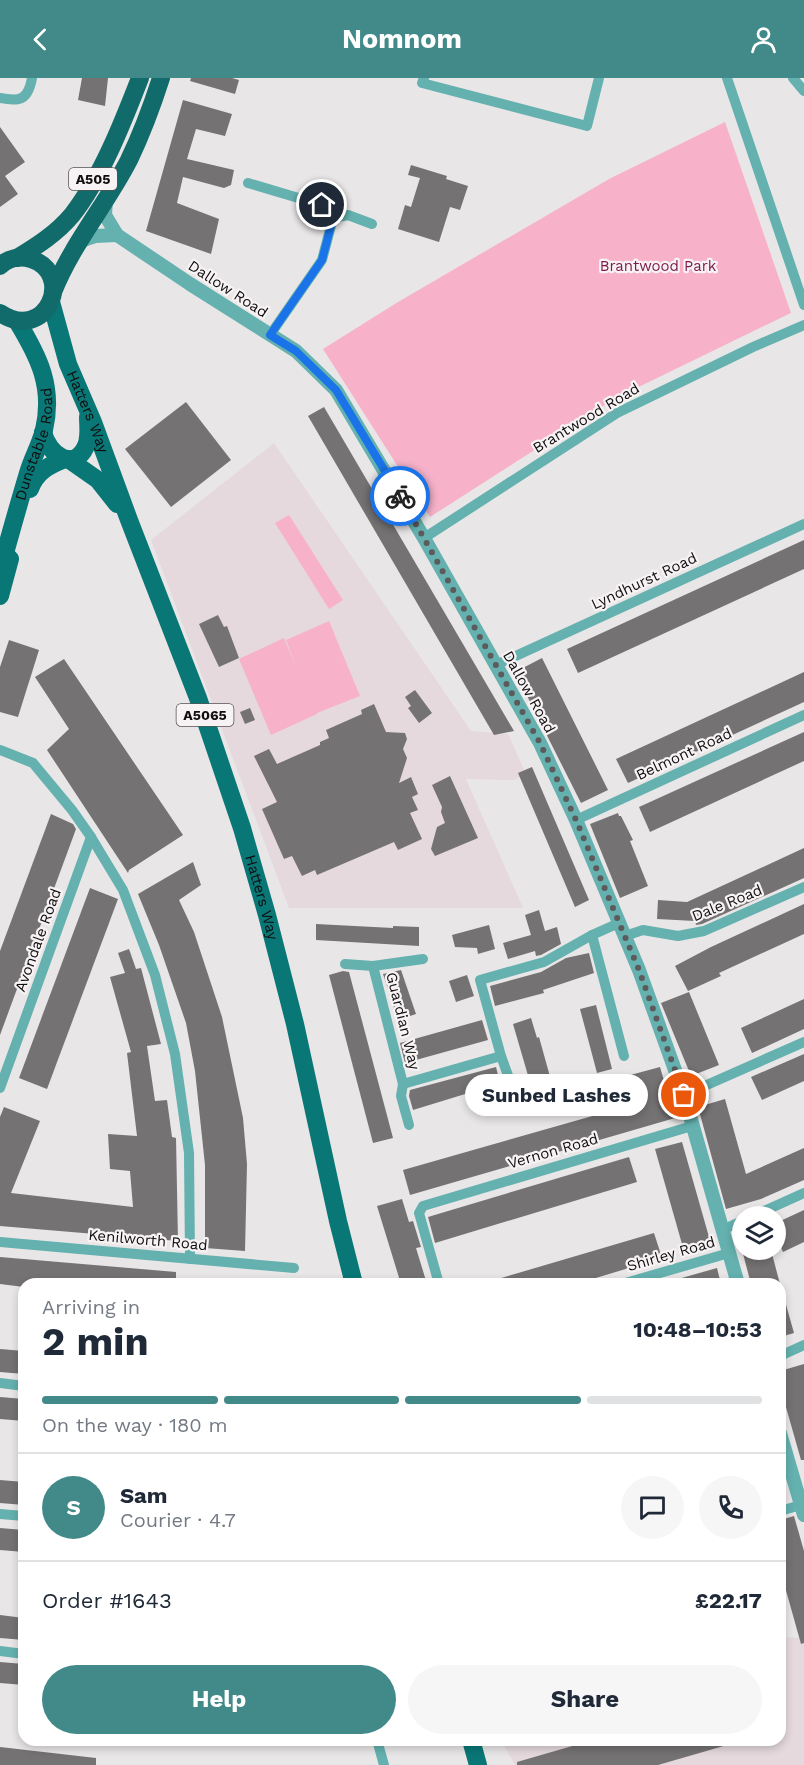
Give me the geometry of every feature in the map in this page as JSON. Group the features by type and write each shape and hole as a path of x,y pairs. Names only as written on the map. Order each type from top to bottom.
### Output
{"highway":[{"name":"A505","path":"5,262 55,232 72,215 109,153 140,78"},
{"name":"A505","path":"52,297 77,242 128,161 148,117 161,78"},
{"path":"0,314 17,321 26,321 41,315 52,297 52,282 43,266 35,261 5,262"}],"main road":[{"name":"Hatters Way","path":"52,297 68,364 93,422 198,698 242,828 295,1024 352,1278"},
{"name":"Dunstable Road","path":"0,571 27,476 43,432 47,407 45,379 40,361 17,321"},
{"name":"Dunstable Road","path":"0,596 32,482 48,465 76,456 85,447 89,435 87,412"},
{"name":"Hatters Way","path":"43,432 50,449 57,456 66,459 98,480 129,520"},
{"path":"473,1746 478,1765"}],"street":[{"path":"0,99 15,101 24,97 30,90 32,78"},
{"path":"423,80 587,126 599,78"},
{"path":"727,78 804,304"},
{"path":"793,78 804,91"},
{"path":"248,183 322,205 333,218"},
{"path":"77,242 94,236 117,235 105,215 105,199"},
{"path":"333,218 348,215 372,224"},
{"path":"270,335 322,260 333,218"},
{"name":"Dallow Road","path":"117,235 296,351 336,390 424,538 540,743 576,820 622,929 684,1095 736,1278"},
{"name":"Brantwood Road","path":"424,538 617,413 753,347 804,325"},
{"name":"Lyndhurst Road","path":"496,665 804,524"},
{"name":"Belmont Road","path":"576,820 804,715"},
{"path":"0,750 33,763 91,837 123,890 155,975 175,1054 189,1153 190,1259"},
{"name":"Avondale Road","path":"0,1088 91,837"},
{"name":"Dale Road","path":"622,929 678,936 704,931 804,887"},
{"path":"515,1095 501,1056 480,980 544,962 592,935 622,929"},
{"path":"592,935 624,1056"},
{"path":"345,964 373,966 423,959"},
{"name":"Guardian Way","path":"373,966 403,1084 401,1096 409,1125"},
{"path":"684,1095 804,1042"},
{"name":"Guardian Way","path":"403,1084 501,1056"},
{"name":"Vernon Road","path":"437,1278 419,1213 423,1206 692,1126"},
{"path":"775,1206 804,1193"},
{"path":"722,1230 732,1226"},
{"name":"Kenilworth Road","path":"0,1242 294,1268"},
{"name":"Shirley Road","path":"643,1278 729,1253"},
{"path":"786,1353 804,1345"},
{"path":"0,1383 18,1385"},
{"path":"786,1451 802,1502 786,1509"},
{"path":"0,1514 18,1516"},
{"path":"0,1651 18,1653"},
{"path":"379,1746 384,1765"}],"shaded area":[{"path":"274,443 471,731 508,734 526,774 514,780 466,779 523,908 289,908 151,540"},
{"path":"786,1637 804,1638 804,1765 515,1765 504,1746 786,1746"}],"green space":[{"name":"Brantwood Park","path":"725,122 791,313 616,398 430,517 323,349 398,302 609,179"},
{"path":"289,515 343,600 329,609 275,523"},
{"path":"329,621 360,696 271,735 239,659 284,638 296,666 286,640"}],"building":[{"path":"82,78 108,78 105,106 78,100"},
{"path":"191,78 239,80 235,94 190,81"},
{"path":"183,100 232,114 225,136 196,129 187,159 234,170 231,185 224,188 183,177 177,203 219,219 211,254 146,231"},
{"path":"0,127 25,162 5,176 18,194 0,207"},
{"path":"411,165 447,176 446,179 468,186 460,210 450,207 439,242 398,229 405,205 411,207 420,178 408,175"},
{"path":"186,402 231,460 171,507 125,449"},
{"path":"324,407 514,731 494,735 308,416"},
{"path":"804,540 804,569 578,673 567,649"},
{"path":"218,615 224,627 227,626 239,658 219,667 199,624"},
{"path":"9,640 39,650 18,717 0,712 0,667"},
{"path":"542,658 608,790 581,803 515,672"},
{"path":"64,659 183,835 129,870 128,873 47,750 69,729 35,677"},
{"path":"804,672 804,702 628,783 616,759"},
{"path":"415,690 432,713 419,723 408,708 411,706 405,697"},
{"path":"374,704 386,732 405,733 407,739 403,749 407,758 399,783 411,777 418,794 412,797 418,810 410,813 422,839 398,850 394,842 317,875 315,870 302,876 292,856 284,859 262,809 277,802 254,756 269,749 277,764 320,745 320,742 329,738 326,730 362,714 361,710"},
{"path":"250,708 255,720 245,724 240,712"},
{"path":"804,732 804,761 650,832 639,807"},
{"path":"532,767 589,900 575,907 518,773"},
{"path":"450,776 478,838 435,856 431,849 437,827 445,823 441,812 442,807 432,785"},
{"path":"618,813 633,840 630,841 648,886 620,898 590,824"},
{"path":"51,814 73,824 76,829 0,1035 0,951"},
{"path":"804,848 804,878 702,924 696,925 695,921 657,919 658,900 687,902"},
{"path":"193,862 201,885 179,900 194,932 222,1017 243,1118 247,1164 245,1251 205,1248 205,1165 195,1071 186,1023 159,945 138,894"},
{"path":"90,888 118,899 47,1089 19,1078"},
{"path":"804,904 804,934 719,973 721,976 688,991 675,966"},
{"path":"539,910 545,931 557,927 561,944 541,955 536,956 535,951 508,959 503,943 531,935 525,915"},
{"path":"316,924 419,927 419,946 316,940"},
{"path":"489,925 495,949 478,954 477,948 455,947 452,935"},
{"path":"129,949 136,969 141,968 161,1044 147,1046 155,1101 167,1100 172,1137 176,1138 178,1241 0,1226 0,1117 4,1107 40,1121 11,1193 133,1207 130,1171 110,1169 108,1134 137,1136 127,1053 131,1052 110,977 125,973 118,953"},
{"path":"589,953 594,973 543,990 544,993 495,1006 490,986 541,972 566,958"},
{"path":"401,970 416,1014 398,1020 383,974"},
{"path":"343,971 349,972 393,1138 373,1143 329,975"},
{"path":"467,975 474,996 456,1002 449,981"},
{"path":"689,992 719,1065 691,1076 661,1003"},
{"path":"804,999 804,1029 752,1053 741,1028"},
{"path":"596,1005 612,1069 597,1073 580,1009"},
{"path":"531,1018 537,1038 539,1037 554,1091 534,1096 513,1024"},
{"path":"482,1020 488,1040 405,1063 400,1043"},
{"path":"804,1054 804,1081 762,1100 751,1077"},
{"path":"496,1067 501,1087 476,1094 475,1091 413,1110 409,1096 410,1090"},
{"path":"660,1067 675,1118 410,1195 403,1170 617,1109 608,1081"},
{"path":"725,1099 746,1174 804,1148 804,1180 761,1199 726,1209 698,1107"},
{"path":"682,1142 711,1244 684,1251 655,1149"},
{"path":"629,1157 637,1182 435,1243 428,1217"},
{"path":"402,1199 409,1222 413,1221 421,1247 416,1248 425,1278 399,1278 377,1206"},
{"path":"804,1210 804,1242 786,1251 786,1218"},
{"path":"654,1233 662,1258 596,1278 501,1278"},
{"path":"0,1257 176,1272 176,1278 18,1278 18,1286 0,1284"},
{"path":"745,1260 774,1260 778,1278 749,1278"},
{"path":"717,1268 720,1278 682,1278"},
{"path":"786,1305 794,1333 786,1335"},
{"path":"0,1349 18,1350 18,1374 0,1372"},
{"path":"804,1364 804,1460 801,1460 786,1407 786,1369"},
{"path":"0,1397 18,1398 18,1420 0,1419"},
{"path":"0,1480 18,1482 18,1504 0,1503"},
{"path":"794,1516 804,1551 804,1643 801,1644 786,1590 786,1518"},
{"path":"0,1528 18,1530 18,1552 0,1550"},
{"path":"0,1615 18,1617 18,1640 0,1638"},
{"path":"0,1662 18,1664 18,1684 0,1683"},
{"path":"572,1746 724,1746 658,1765 517,1765 517,1762"},
{"path":"0,1747 96,1758 96,1765 0,1765"}],"way so far":[{"path":"400,496 540,743 576,820 639,970 684,1095"}],"place":[{"name":"Sunbed Lashes","path":"684,1095"}],"route":[{"path":"322,205 333,218 322,260 270,335 296,351 336,390 400,496"}]}
